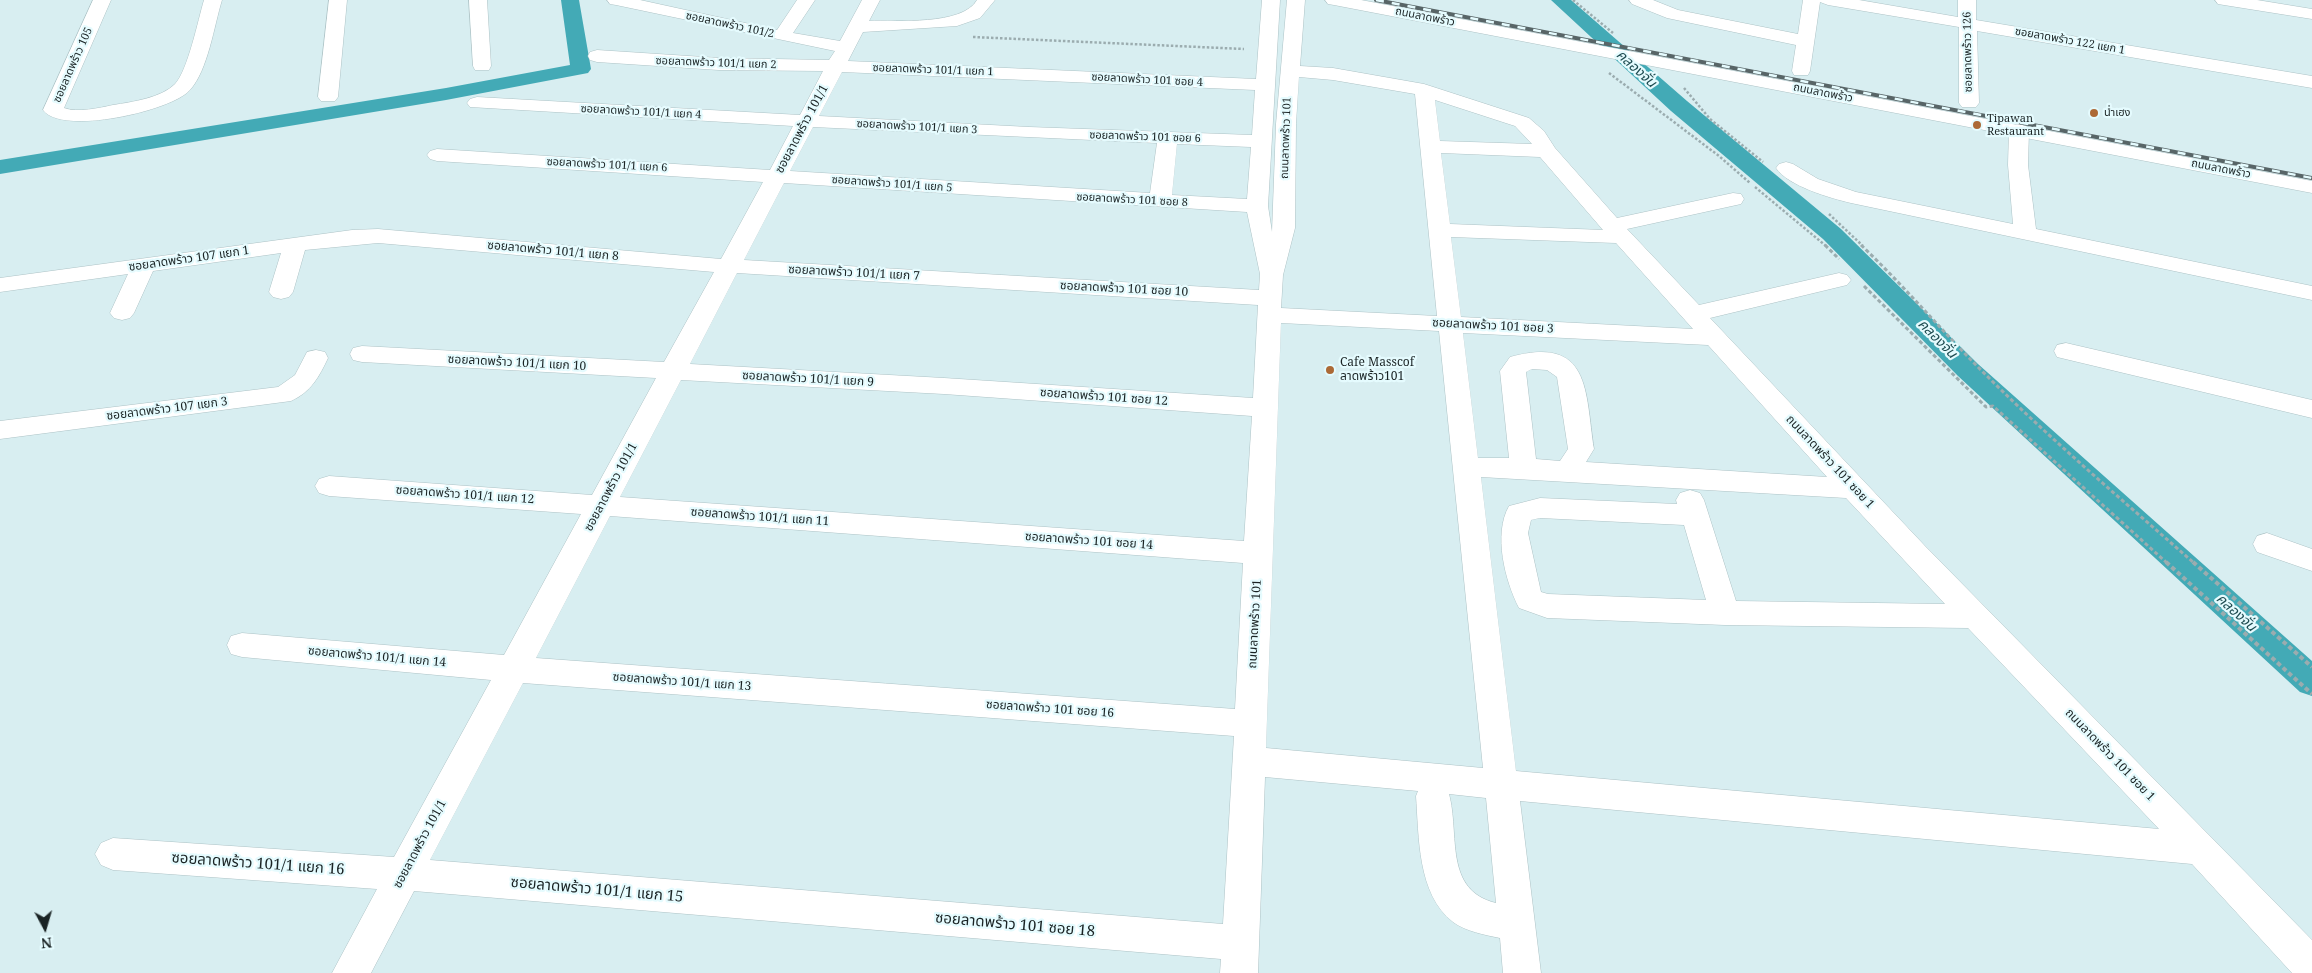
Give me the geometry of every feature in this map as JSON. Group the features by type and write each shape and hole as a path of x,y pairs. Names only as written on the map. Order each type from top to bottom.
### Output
{"street":[{"name":"ซอยลาดพร้าว 105","path":"102,0 53,110 59,114 71,116 133,108 167,98 182,89 213,0"},
{"path":"328,97 338,0"},
{"path":"478,0 482,66"},
{"name":"ซอยลาดพร้าว 101/2","path":"616,0 782,36 846,47"},
{"path":"782,36 806,0"},
{"name":"ซอยลาดพร้าว 101/1","path":"350,973 871,0"},
{"path":"846,47 972,16 982,10 986,0"},
{"name":"ถนนลาดพร้าว 101","path":"1270,296 1257,206 1271,0"},
{"name":"ถนนลาดพร้าว 101","path":"1239,958 1270,296 1284,228 1286,124 1296,0"},
{"name":"ถนนลาดพร้าว","path":"1334,0 1801,71 2136,134"},
{"name":"ถนนลาดพร้าว","path":"1424,0 1503,15"},
{"path":"1638,0 1673,14 1804,41"},
{"path":"1801,71 1804,41 1812,0"},
{"name":"ซอยลาดพร้าว 122 แยก 1","path":"1828,0 2312,82"},
{"name":"ซอยลาดพร้าว 126","path":"1967,0 1969,103"},
{"path":"2224,0 2312,14"},
{"name":"ถนนลาดพร้าว","path":"1571,28 1605,41 1633,56 2312,187"},
{"name":"ซอยลาดพร้าว 101/1 แยก 2","path":"597,56 719,64 846,47"},
{"name":"ซอยลาดพร้าว 101/1 แยก 1","path":"846,47 1030,74"},
{"name":"ถนนลาดพร้าว 101 ซอย 1","path":"1290,71 1333,74 1424,90 1522,122 1537,135 1546,151 1617,231 1854,488 2312,966"},
{"name":"ซอยลาดพร้าว 101 ซอย 4","path":"1030,74 1265,85"},
{"path":"1424,90 1465,467 1503,783 1522,973"},
{"name":"ซอยลาดพร้าว 101/1 แยก 4","path":"476,103 806,121"},
{"name":"ซอยลาดพร้าว 101/1 แยก 3","path":"806,121 1029,133"},
{"path":"2019,130 2018,165 2024,232"},
{"name":"ซอยลาดพร้าว 101 ซอย 6","path":"1029,133 1261,141"},
{"path":"1160,201 1168,138"},
{"path":"1431,147 1546,151"},
{"name":"ซอยลาดพร้าว 101/1 แยก 6","path":"438,155 777,175"},
{"path":"1776,166 1811,183 1851,197 2312,293"},
{"name":"ซอยลาดพร้าว 101/1 แยก 5","path":"777,175 1008,193"},
{"name":"ซอยลาดพร้าว 101 ซอย 8","path":"1008,193 1257,206"},
{"path":"1440,230 1617,231 1733,198"},
{"name":"ซอยลาดพร้าว 101/1 แยก 8","path":"378,236 728,266"},
{"name":"ซอยลาดพร้าว 107 แยก 1","path":"0,285 295,245 378,236"},
{"path":"281,292 295,245"},
{"path":"122,313 144,265"},
{"name":"ซอยลาดพร้าว 101/1 แยก 7","path":"728,266 979,280"},
{"path":"1694,314 1840,270"},
{"name":"ซอยลาดพร้าว 101 ซอย 10","path":"979,280 1270,296"},
{"name":"ซอยลาดพร้าว 101 ซอย 3","path":"1270,296 1450,323 1716,338"},
{"path":"2066,351 2312,409"},
{"name":"ซอยลาดพร้าว 101/1 แยก 10","path":"362,354 672,372"},
{"name":"ซอยลาดพร้าว 107 แยก 3","path":"0,430 282,395 294,391 302,384 316,358"},
{"path":"1524,468 1513,371 1519,363 1555,363 1568,372 1570,377 1580,440 1581,450 1567,471"},
{"name":"ซอยลาดพร้าว 101/1 แยก 9","path":"672,372 944,386"},
{"name":"ซอยลาดพร้าว 101 ซอย 12","path":"944,386 1265,408"},
{"path":"1465,467 1524,468 1854,488"},
{"path":"1597,472 1605,510"},
{"name":"ซอยลาดพร้าว 101/1 แยก 12","path":"329,486 601,505"},
{"name":"ซอยลาดพร้าว 101/1 แยก 11","path":"601,505 919,528"},
{"path":"1725,613 1693,507 1605,510 1540,508 1519,513 1514,533 1524,586 1530,600 1547,606 1725,613 1975,616"},
{"name":"ซอยลาดพร้าว 101 ซอย 14","path":"919,528 1258,553"},
{"path":"2267,544 2312,560"},
{"name":"ซอยลาดพร้าว 101/1 แยก 14","path":"242,645 513,669"},
{"name":"ซอยลาดพร้าว 101/1 แยก 13","path":"513,669 850,694"},
{"name":"ซอยลาดพร้าว 101 ซอย 16","path":"850,694 1251,724"},
{"path":"1249,761 2201,849"},
{"path":"1433,796 1443,881 1451,894 1466,911 1517,925"},
{"name":"ซอยลาดพร้าว 101/1 แยก 16","path":"113,854 404,874"},
{"name":"ซอยลาดพร้าว 101/1 แยก 15","path":"404,874 790,906"},
{"name":"ซอยลาดพร้าว 101 ซอย 18","path":"790,906 1239,958"}],"path":[{"path":"1573,0 1605,41 1601,65 1604,70 1719,156 1818,238 1840,270"},
{"path":"972,37 1267,50"},
{"path":"1667,63 1692,100 1736,141 1776,166"},
{"path":"1825,209 1900,282 1974,363 2064,448 2312,667"},
{"path":"1863,285 1906,330 1986,407 1993,406 2312,694"}],"waterway":[{"path":"0,167 446,94 581,69 570,0"},
{"name":"คลองจั่น","path":"1560,0 1679,106 1832,234 1968,370 2312,682"}],"railway":[{"path":"1376,0 2312,178"}],"place":[{"name":"น่ำเฮง","path":"2094,113"},
{"name":"Tipawan Restaurant","path":"1977,125"},
{"name":"Cafe Masscof ลาดพร้าว101","path":"1330,370"}]}
